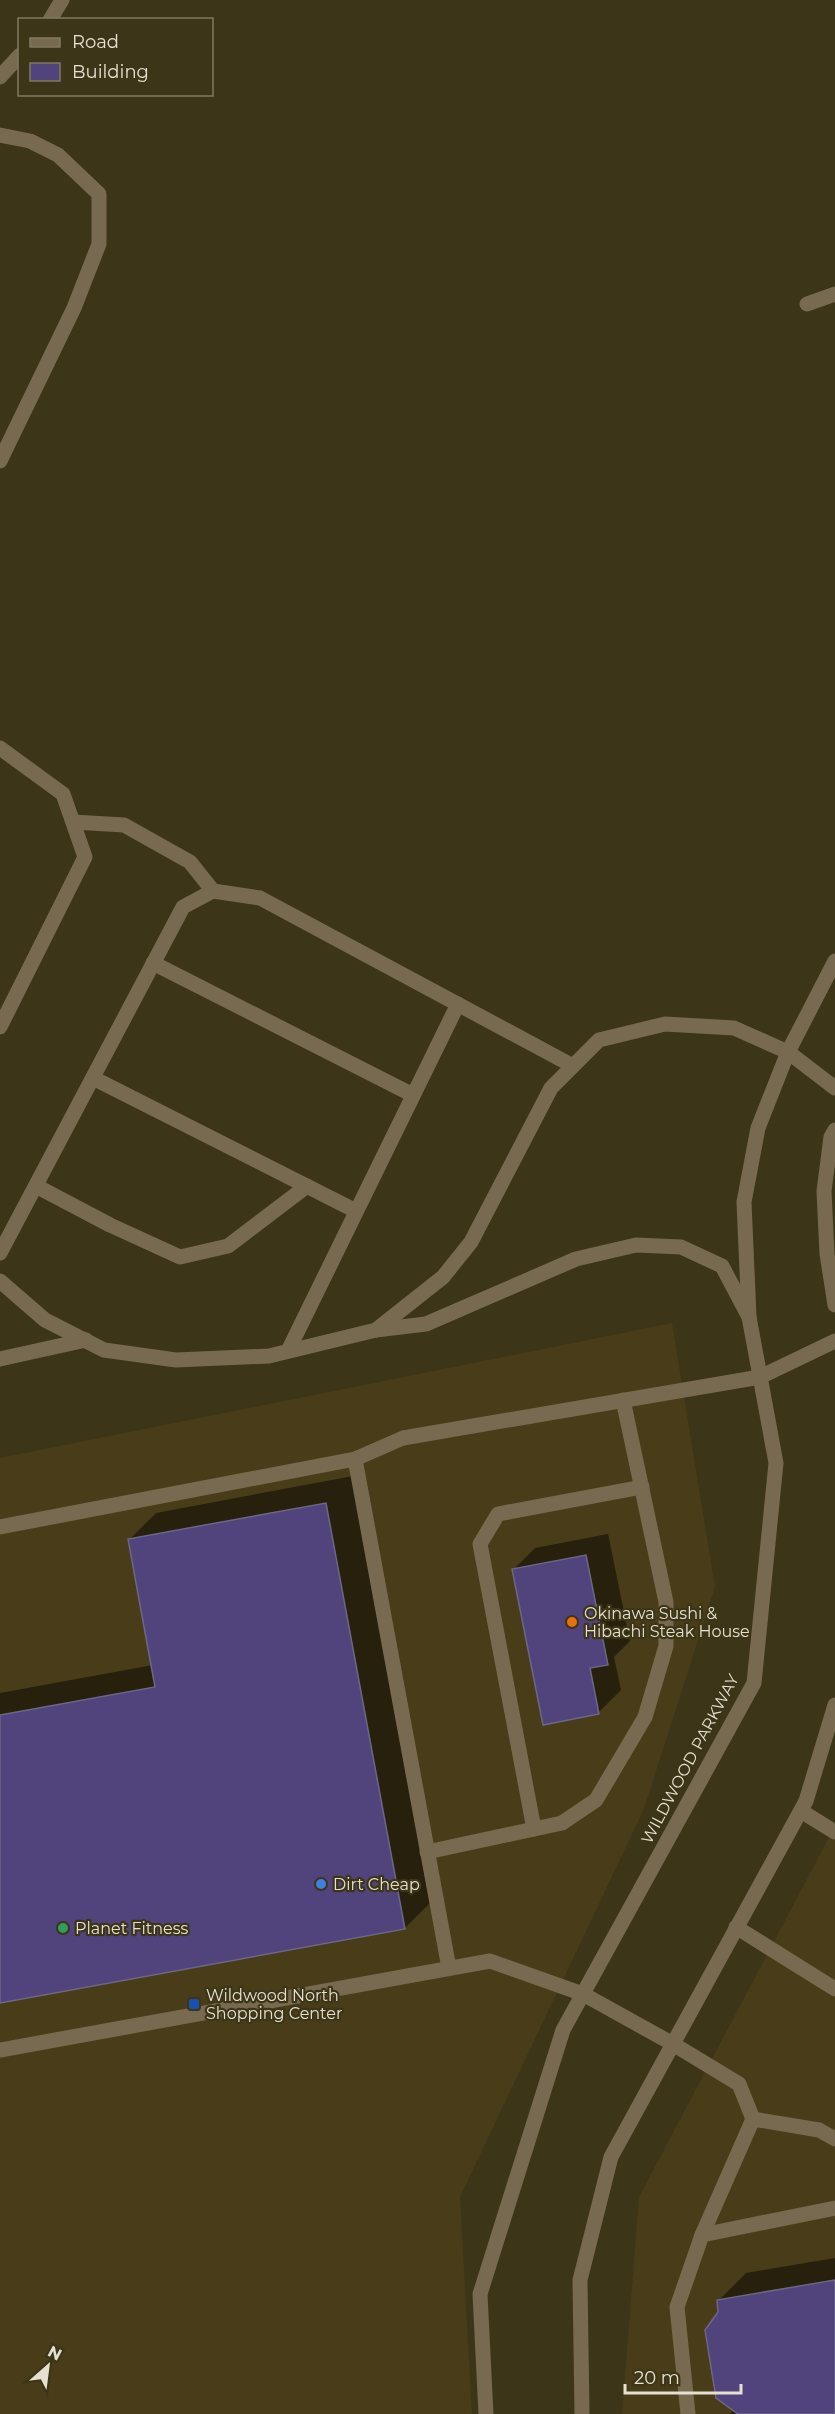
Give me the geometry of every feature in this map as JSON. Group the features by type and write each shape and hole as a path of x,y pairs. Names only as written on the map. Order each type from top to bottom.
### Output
{"street":[{"path":"51,18 62,0"},
{"path":"0,77 18,58"},
{"path":"0,135 30,141 58,156 99,194 99,244 74,308 0,461"},
{"path":"807,304 835,294"},
{"path":"0,748 63,794 85,857 0,1027"},
{"path":"73,822 124,825 190,862 213,891"},
{"path":"0,1253 183,907 213,891 260,898 573,1066"},
{"name":"WILDWOOD PARKWAY","path":"486,2414 480,2294 563,2030 754,1683 776,1463 749,1317 744,1203 758,1128 788,1052 835,961"},
{"path":"153,963 413,1095"},
{"path":"288,1351 458,1004"},
{"path":"376,1330 444,1277 471,1242 551,1088 599,1040 665,1024 734,1028 788,1052 835,1088"},
{"path":"93,1078 356,1211"},
{"path":"835,1130 831,1137 824,1191 827,1254 835,1305"},
{"path":"36,1186 110,1225 180,1257 228,1246 307,1186"},
{"path":"0,1281 45,1320 104,1350 176,1360 269,1356 376,1330 426,1324 576,1259 636,1245 681,1247 722,1266 749,1317"},
{"path":"0,1359 86,1341"},
{"path":"0,1527 355,1459 403,1438 760,1377 835,1341"},
{"path":"427,1852 562,1823 596,1800 645,1717 666,1646 666,1602 623,1400"},
{"path":"355,1459 449,1968"},
{"path":"534,1829 480,1544 498,1514 642,1487"},
{"path":"582,2414 580,2280 611,2157 806,1801 835,1705"},
{"path":"801,1811 835,1832"},
{"path":"736,1927 835,1989"},
{"path":"0,2050 490,1961 583,1994 739,2084 753,2119 702,2235 677,2307 688,2414"},
{"path":"753,2119 819,2130 835,2139"},
{"path":"702,2235 835,2208"}],"shaded area":[{"path":"672,1323 715,1587 644,1809 460,2197 472,2414 0,2414 0,1458"},
{"path":"835,1826 835,2414 622,2414 639,2197"}],"building":[{"path":"326,1503 405,1929 0,2003 0,1715 155,1687 128,1539"},
{"path":"586,1555 608,1665 590,1668 599,1714 543,1725 512,1569"},
{"path":"835,2280 835,2414 738,2414 716,2398 705,2330 718,2312 717,2300"}],"place":[{"name":"Okinawa Sushi & Hibachi Steak House","path":"572,1622"},
{"name":"Dirt Cheap","path":"321,1884"},
{"name":"Planet Fitness","path":"63,1928"},
{"name":"Wildwood North Shopping Center","path":"194,2004"}]}
